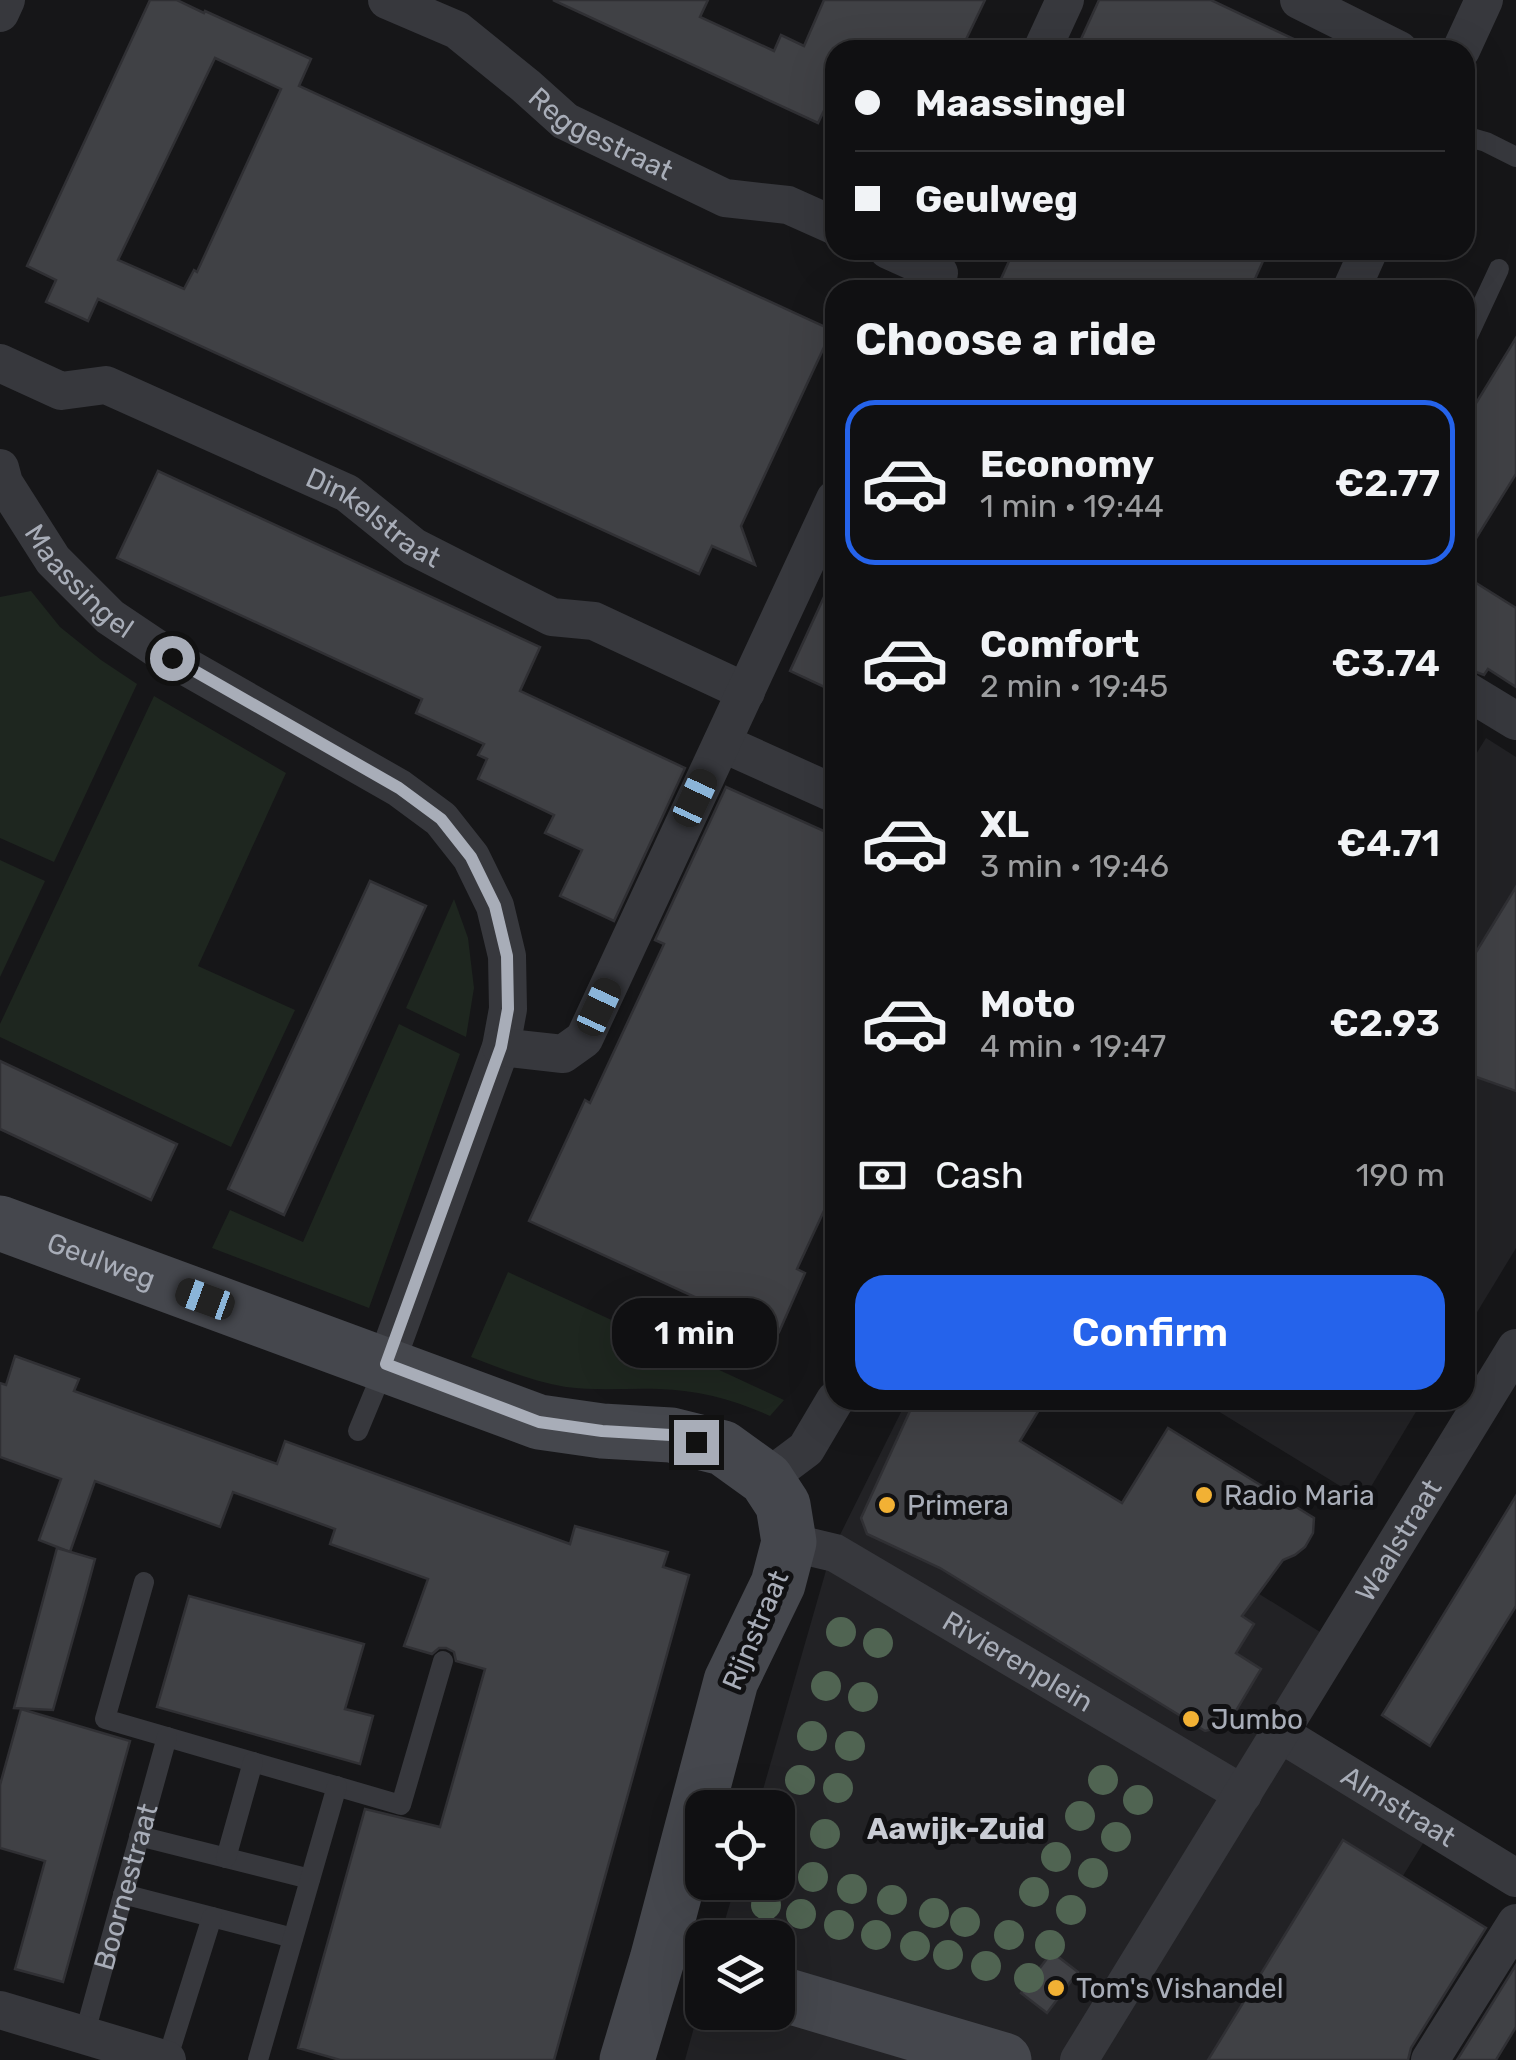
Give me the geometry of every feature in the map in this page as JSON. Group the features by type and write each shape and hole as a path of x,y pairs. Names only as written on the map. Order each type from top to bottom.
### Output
{"street":[{"path":"0,13 6,0"},
{"name":"Reggestraat","path":"386,0 457,30 565,121 725,198 788,205 825,222"},
{"path":"1047,40 1065,0"},
{"path":"1299,0 1379,40"},
{"path":"1466,40 1484,0"},
{"path":"913,260 940,271"},
{"name":"Dinkelstraat","path":"0,363 62,391 106,384 348,493 414,547 552,617 594,621 746,692"},
{"name":"Maassingel","path":"0,468 4,483 53,560 110,617 172,658 399,788 441,819 471,857 495,906 507,956 508,1009 501,1047 386,1364"},
{"path":"501,1047 564,1054 584,1038 825,520"},
{"path":"1475,696 1516,721"},
{"path":"722,743 825,789"},
{"name":"Geulweg","path":"0,1223 539,1422 671,1435 723,1448 766,1479"},
{"name":"Waalstraat","path":"1281,1734 1516,1348"},
{"path":"766,1479 806,1449 829,1410"},
{"name":"Rijnstraat","path":"627,2060 680,1966 731,1681 778,1584 789,1542 782,1505 766,1479"},
{"name":"Rivierenplein","path":"789,1542 834,1553 1243,1794"},
{"path":"1080,2060 1281,1734"},
{"name":"Almstraat","path":"1281,1734 1516,1878"},
{"path":"1430,2060 1516,1923"},
{"path":"795,1998 1004,2060"},
{"path":"0,2010 168,2060"}],"lane":[{"path":"1475,139 1516,157"},
{"path":"1475,320 1498,268"},
{"path":"358,1431 386,1364"},
{"path":"144,1582 105,1719 401,1804 443,1662"},
{"name":"Boornestraat","path":"84,2036 166,1737"},
{"path":"226,1858 253,1762"},
{"path":"258,2060 337,1786"},
{"path":"139,1836 310,1879"},
{"path":"123,1894 294,1938"},
{"path":"168,2060 212,1917"}],"shaded area":[{"path":"31,591 60,627 137,684 54,862 0,838 0,597"},
{"path":"154,696 286,773 198,966 295,1010 231,1147 0,1037 0,1024"},
{"path":"1486,738 1516,757 1516,1248 1475,1316 1475,756"},
{"path":"0,860 45,881 0,977"},
{"path":"454,899 468,938 474,988 466,1037 406,1008"},
{"path":"399,1024 460,1054 369,1308 212,1248 230,1210 303,1242"},
{"path":"508,1272 784,1400 770,1416 688,1391 566,1387 471,1357"},
{"path":"902,1410 966,1410 1336,1642 1281,1734 1433,1827 1290,2060 685,2060 693,2030 795,2030 795,1920 725,1920 731,1900 795,1900 795,1790 763,1790 831,1553"},
{"path":"1216,1410 1417,1410 1363,1500"}],"building":[{"path":"150,0 177,0 311,59 299,86 825,327 825,345 741,526 755,565 712,546 699,574 98,299 88,321 46,302 56,280 27,266","holes":["215,58 281,89 197,272 194,270 184,289 118,260"]},
{"path":"553,0 708,0 700,17 774,51 781,35 804,46 824,0 985,0 966,40 825,40 825,109 818,123"},
{"path":"1099,0 1211,0 1296,40 1081,40"},
{"path":"1010,260 1264,260 1254,280 1000,280"},
{"path":"1516,338 1516,474 1475,540 1475,405"},
{"path":"158,471 540,647 520,691 685,768 614,921 560,896 582,850 545,833 554,815 478,779 487,759 478,755 484,744 416,713 422,699 117,558"},
{"path":"1475,582 1516,608 1516,687 1488,669 1484,675 1475,672"},
{"path":"825,595 825,687 790,671"},
{"path":"726,787 825,832 825,1209 797,1269 805,1273 779,1332 759,1323 758,1326 529,1221 585,1100 590,1103 664,944 655,940"},
{"path":"370,881 426,906 284,1215 228,1189"},
{"path":"1516,887 1516,1091 1475,1077 1475,954"},
{"path":"0,1061 177,1144 151,1200 0,1129"},
{"path":"15,1356 79,1379 74,1391 277,1464 285,1441 570,1544 575,1526 668,1552 663,1567 689,1575 554,2060 340,2060 298,2048 365,1809 440,1827 485,1669 456,1661 454,1652 446,1648 432,1654 404,1646 428,1579 330,1544 335,1529 233,1492 220,1527 95,1481 70,1552 39,1540 61,1479 0,1457 0,1383 6,1385"},
{"path":"910,1410 1039,1410 1020,1441 1122,1503 1168,1428 1314,1518 1313,1533 1305,1547 1283,1560 1242,1616 1254,1624 1236,1653 1261,1669 1227,1726 1205,1731 940,1568 867,1534 861,1518"},
{"path":"1516,1496 1516,1606 1430,1746 1382,1715"},
{"path":"57,1548 95,1559 53,1710 14,1708"},
{"path":"189,1596 364,1644 345,1709 373,1716 360,1764 157,1707"},
{"path":"21,1709 130,1741 63,1982 15,1969 45,1861 0,1848 0,1785"},
{"path":"1343,1840 1486,1928 1411,2048 1408,2060 1208,2060"},
{"path":"1052,1952 1078,1972 1047,2013 1021,1993"},
{"path":"1516,1965 1516,2027 1496,2060 1457,2060"}],"place":[{"name":"Radio Maria","path":"1204,1495"},
{"name":"Primera","path":"887,1505"},
{"name":"Jumbo","path":"1191,1719"},
{"name":"Tom's Vishandel","path":"1056,1988"}],"district":[{"name":"Aawijk-Zuid","path":"956,1829"}],"route":[{"path":"172,658 399,788 441,819 471,857 495,906 507,956 508,1009 501,1047 386,1364 539,1422 671,1435 696,1442"}]}
